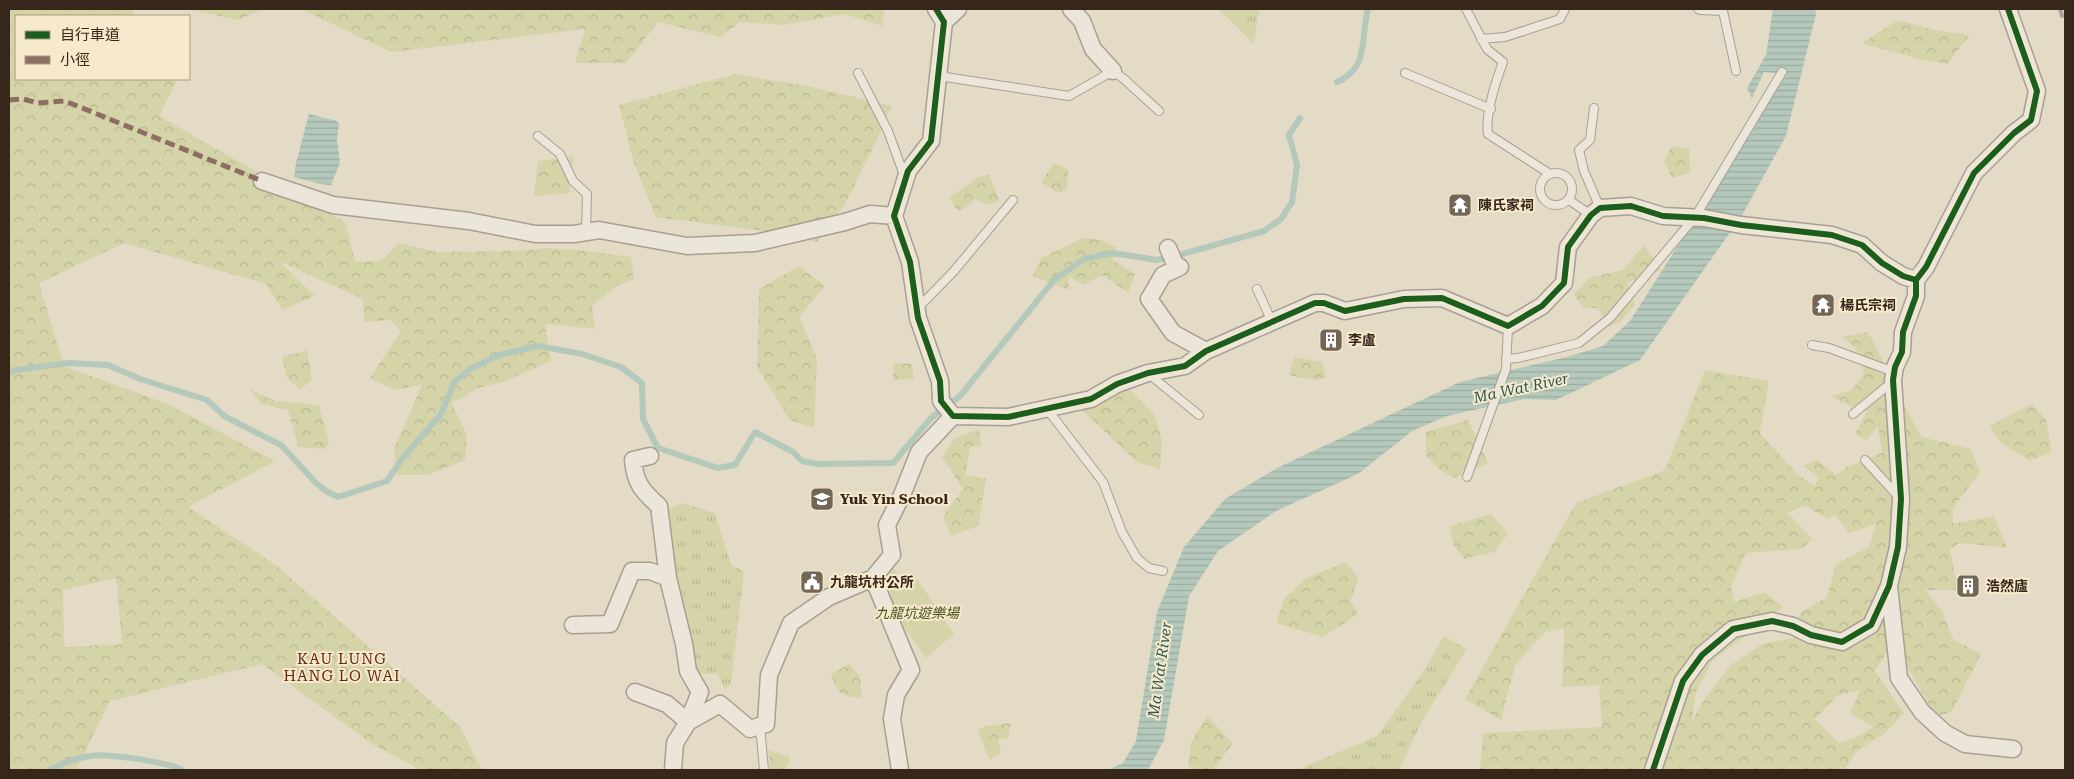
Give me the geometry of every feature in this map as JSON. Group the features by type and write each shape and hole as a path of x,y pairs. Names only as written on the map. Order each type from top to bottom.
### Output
{"street":[{"path":"953,416 941,401 940,381 918,318 910,262 894,216 908,171 931,141 939,76 940,16 958,9"},
{"path":"1071,9 1082,21 1093,49 1113,71"},
{"path":"1654,770 1683,681 1702,655 1733,629 1772,621 1793,626 1811,635 1842,642 1871,625 1889,586 1898,547 1901,499 1894,376 1895,367 1902,352 1903,332 1916,296 1916,280 1926,267 1933,249 1974,173 2014,133 2031,120 2036,91 2008,9"},
{"path":"262,181 333,205 469,221 535,234 574,234 599,230 687,246 755,244 846,222 870,214 894,216"},
{"path":"688,722 720,704 750,729 766,724 769,675 791,623 829,597 873,578 892,555 887,525 902,495 919,452 953,416 1008,417 1091,399 1118,384 1148,373 1185,366 1206,351 1316,303 1324,303 1345,311 1404,299 1442,298 1508,326 1542,306 1564,284 1568,246 1595,212 1631,206 1663,216 1699,218 1741,225 1832,235 1862,245 1882,263 1903,276 1916,280"},
{"path":"1168,248 1175,264 1180,267 1163,276 1149,299 1173,333 1206,351"},
{"path":"650,456 633,460 634,476 644,493 658,506 668,578 684,644 688,671 700,692 688,722 675,742 673,770"},
{"path":"573,625 610,624 632,571 650,571 668,578"},
{"path":"873,578 912,670 896,696 892,719 900,770"},
{"path":"1889,586 1900,678 1922,712 1945,733 1965,744 2013,749"},
{"path":"635,692 667,704 688,722"}],"lane":[{"path":"1466,9 1487,49 1503,62 1495,84 1486,125 1488,134 1550,174"},
{"path":"1481,39 1505,37 1560,19 1565,9"},
{"path":"1698,9 1723,10 1736,70"},
{"path":"939,76 1068,96 1113,71 1124,78 1159,111"},
{"path":"1506,359 1518,358 1580,343 1610,318 1699,218 1782,72"},
{"path":"858,73 888,131 906,179"},
{"path":"1405,73 1491,109"},
{"path":"1594,108 1590,140 1579,150 1595,212"},
{"path":"538,136 560,154 573,181 587,194 586,231"},
{"path":"1559,173 1566,177 1571,184 1572,192 1569,200 1560,205 1550,205 1542,199 1539,189 1542,180 1550,174 1559,173"},
{"path":"917,309 954,271 1012,200"},
{"path":"1569,200 1595,212"},
{"path":"1257,289 1272,322"},
{"path":"1467,477 1506,369 1508,326"},
{"path":"1812,345 1829,348 1894,376 1853,414"},
{"path":"1148,373 1199,415"},
{"path":"1047,409 1103,482 1122,532 1137,558 1149,568 1163,571"},
{"path":"1865,460 1901,499"},
{"path":"760,726 764,770"}],"green space":[{"path":"9,9 132,9 134,15 15,15 15,80 177,80 159,116 346,223 355,262 381,261 399,243 436,252 515,251 547,248 631,257 634,279 616,286 592,306 595,329 545,324 551,361 503,382 478,388 463,398 451,402 467,435 465,460 428,475 397,475 394,449 422,385 394,390 370,378 401,331 391,320 364,322 363,299 279,261 315,296 282,310 266,284 124,243 39,283 64,366 168,404 275,461 188,507 276,565 460,727 482,770 421,770 372,744 262,664 110,701 76,770 9,770","holes":["116,578 122,644 64,647 63,590"]},
{"path":"188,9 263,9 238,20"},
{"path":"301,9 884,9 882,26 844,14 784,25 740,22 720,37 658,22 626,63 575,63 585,29 391,52"},
{"path":"1218,9 1259,9 1254,44"},
{"path":"1898,20 1935,30 1970,35 1947,64 1922,60 1862,43"},
{"path":"735,74 812,87 891,106 881,132 845,204 817,242 758,230 656,217 634,163 619,105"},
{"path":"1671,147 1689,148 1690,173 1672,178 1664,161"},
{"path":"574,156 570,193 534,196 538,161"},
{"path":"1054,163 1068,169 1067,190 1058,193 1041,182"},
{"path":"989,174 999,200 989,205 975,199 962,210 957,210 949,198 977,178"},
{"path":"1083,238 1102,240 1116,247 1118,257 1111,259 1135,274 1128,293 1102,275 1083,285 1068,276 1069,290 1033,276 1041,258"},
{"path":"1644,245 1662,270 1627,283 1635,305 1620,322 1608,327 1598,308 1583,308 1574,294 1589,278 1623,270"},
{"path":"799,266 825,286 799,317 817,359 814,428 790,420 757,367 759,289"},
{"path":"1868,332 1922,437 1971,449 1980,472 1953,508 1953,524 1994,516 2007,548 1960,543 1950,549 1958,590 1925,590 1942,611 1953,639 1981,654 1952,711 1936,717 1906,665 1903,628 1875,671 1904,713 1885,733 1857,751 1844,770 1480,770 1483,733 1602,727 1599,685 1562,687 1564,628 1544,633 1515,666 1501,720 1465,699 1576,503 1665,470 1705,370 1769,381 1760,433 1797,474 1815,486 1818,477 1803,466 1817,460 1836,475 1847,467 1882,453 1878,426 1867,440 1855,434 1867,411 1845,404 1831,396 1852,390 1864,374 1856,348 1842,337","holes":["1805,506 1828,519 1835,515 1849,533 1876,524 1869,547 1836,564 1827,597 1800,613 1793,638 1762,644 1731,665 1708,694 1692,720 1696,692 1712,661 1783,607 1765,592 1734,602 1731,586 1746,553 1801,549 1813,539 1787,512","1860,690 1850,713 1873,727 1855,738 1839,743 1815,719 1838,695"]},
{"path":"307,350 312,380 300,389 287,378 282,357"},
{"path":"1294,357 1322,362 1326,378 1312,380 1289,375"},
{"path":"894,363 912,364 914,379 893,380"},
{"path":"1127,387 1155,415 1162,441 1160,469 1137,462 1083,411"},
{"path":"249,389 276,401 319,405 329,443 325,449 298,447 288,410 262,404"},
{"path":"2033,404 2046,420 2052,452 2030,461 2001,443 1989,426"},
{"path":"1468,420 1488,463 1454,478 1439,469 1426,456 1426,432"},
{"path":"979,429 981,446 970,447 965,475 986,479 978,526 951,536 943,516 963,489 942,457 955,438"},
{"path":"681,503 715,513 731,564 744,572 731,683 725,690 717,674 696,674 673,583 668,509"},
{"path":"1491,514 1508,534 1494,552 1464,559 1454,546 1450,526"},
{"path":"1346,562 1359,579 1350,600 1358,614 1323,637 1276,623 1284,599 1305,579"},
{"name":"九龍坑遊樂場","path":"892,564 900,577 913,573 954,634 926,658 898,619 882,570"},
{"path":"1444,636 1467,649 1422,721 1399,770 1297,770 1377,736 1421,675"},
{"path":"849,664 860,676 862,698 841,693 833,681 831,674"},
{"path":"1207,716 1233,743 1213,770 1196,770 1188,767 1191,742"},
{"path":"1011,723 1008,738 998,739 1001,751 999,755 989,759 978,730 985,726"},
{"path":"768,750 790,757 786,770 770,770"}],"water":[{"name":"Ma Wat River","path":"1773,9 1815,9 1816,14 1786,136 1741,217 1640,360 1556,400 1524,399 1447,416 1412,431 1358,474 1276,511 1218,551 1189,596 1164,740 1148,770 1108,770 1123,763 1136,741 1157,612 1184,547 1225,499 1277,468 1460,382 1567,357 1603,346 1630,321 1787,74 1764,72 1752,98 1747,88 1766,55"},
{"path":"309,114 337,121 339,124 337,139 340,163 331,185 294,177"}],"waterway":[{"path":"1337,82 1355,69 1359,60 1368,9"},
{"path":"9,373 16,370 68,363 108,365 140,379 207,400 224,416 281,445 316,483 338,497 387,481 402,459 441,414 454,382 472,368 499,355 538,346 582,354 621,367 642,383 643,419 658,448 718,468 735,465 755,432 793,452 802,461 818,464 893,463 931,418 960,396 1054,280 1084,259 1113,253 1157,260 1264,231 1281,219 1292,202 1297,165 1289,135 1300,118"},
{"path":"50,770 74,759 98,755 151,761 182,770"}],"railway":[{"path":"2060,9 2065,26"}],"marked path":[{"path":"9,100 23,99 38,103 65,101 262,181"}],"cycle path":[{"path":"936,9 944,22 931,141 908,171 894,216 910,262 918,318 940,381 941,401 953,416 1008,417 1091,399 1117,384 1148,373 1185,366 1206,351 1315,303 1324,303 1345,311 1404,299 1442,298 1508,326 1542,306 1564,283 1568,247 1591,215 1600,208 1631,206 1663,216 1704,218 1741,225 1832,235 1862,245 1882,263 1903,276 1916,280"},
{"path":"1653,770 1683,681 1702,655 1733,629 1772,621 1793,626 1811,635 1842,642 1871,625 1889,586 1898,547 1901,499 1893,380 1895,367 1902,352 1903,332 1916,296 1916,280 1926,267 1974,173 2014,133 2031,120 2037,91 2008,9"}],"place":[{"name":"陳氏家祠","path":"1460,205"},
{"name":"楊氏宗祠","path":"1823,305"},
{"name":"李盧","path":"1331,340"},
{"name":"Yuk Yin School","path":"822,499"},
{"name":"九龍坑村公所","path":"812,582"},
{"name":"浩然廬","path":"1968,586"}],"district":[{"name":"KAU LUNG HANG LO WAI","path":"342,668"}]}
